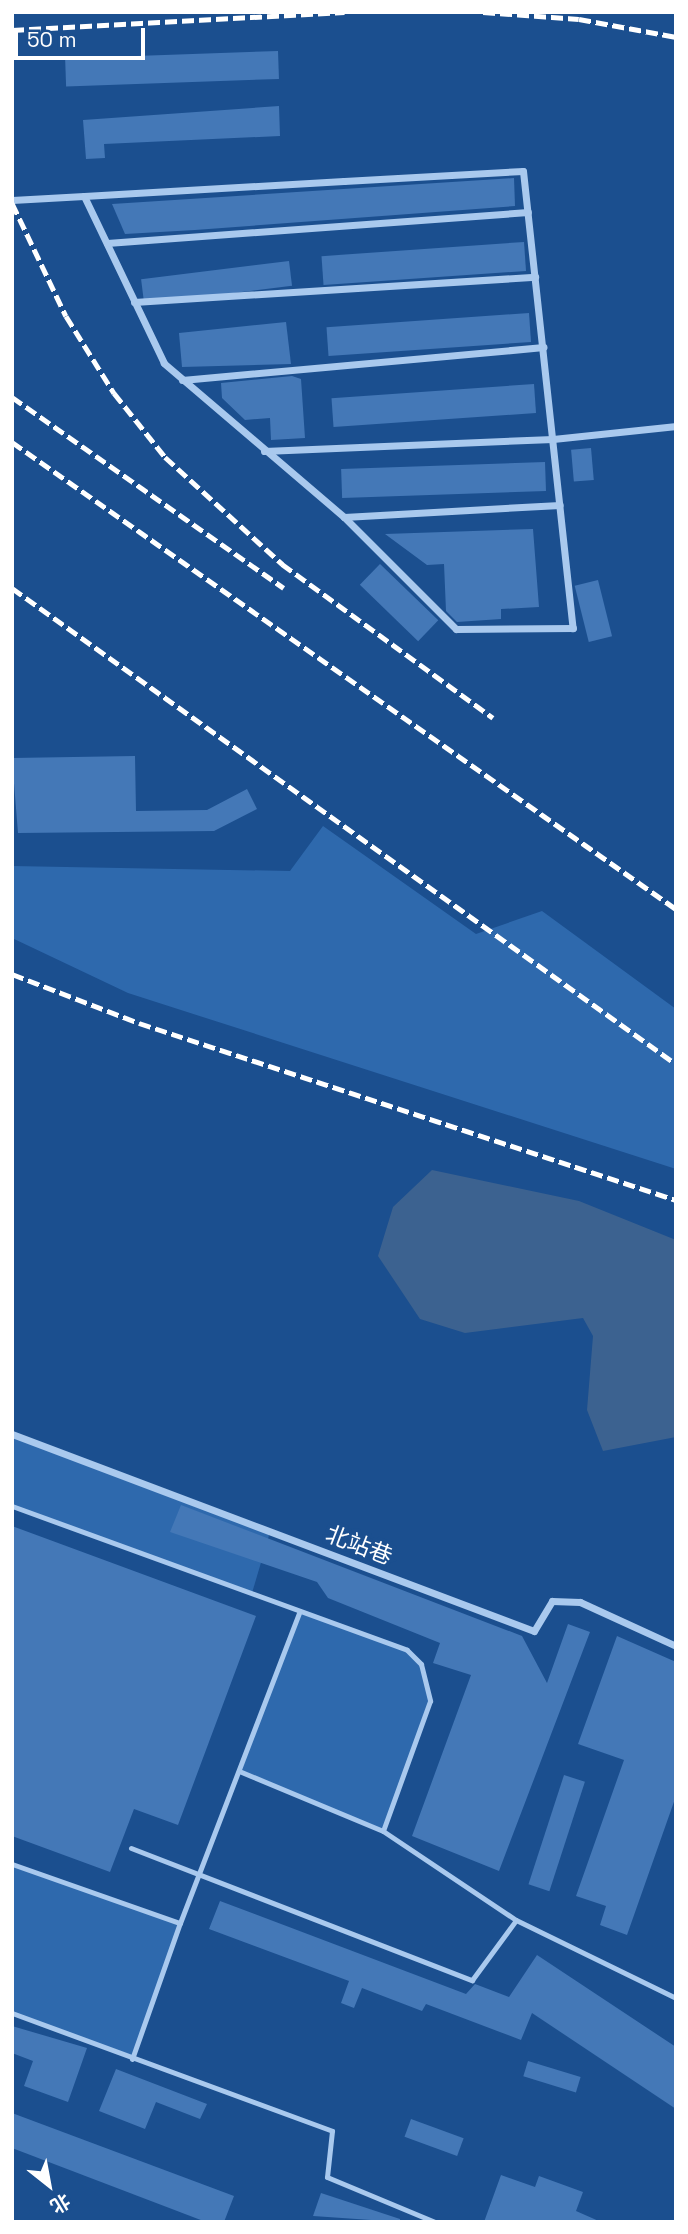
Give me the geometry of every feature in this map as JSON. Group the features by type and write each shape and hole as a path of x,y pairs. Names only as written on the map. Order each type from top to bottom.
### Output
{"street":[{"path":"12,200 84,195 523,171 573,628 456,629 344,517 263,452 164,363 84,195"},
{"path":"107,243 528,212"},
{"path":"134,302 535,277"},
{"path":"182,380 543,347"},
{"path":"263,452 552,439 676,426"},
{"path":"344,517 560,505"},
{"name":"北站巷","path":"12,1434 534,1632 552,1601 580,1602 676,1646"}],"lane":[{"path":"12,1506 407,1650 421,1664 430,1701 383,1831"},
{"path":"132,2059 180,1923 300,1611"},
{"path":"239,1772 383,1831 516,1920 676,1998"},
{"path":"131,1848 472,1980 516,1920"},
{"path":"12,1864 180,1923"},
{"path":"12,2013 332,2131 327,2177 435,2222"}],"shaded area":[{"path":"323,826 476,934 542,911 676,1009 676,1169 128,993 12,938 12,866 290,871"},
{"path":"432,1170 579,1201 676,1240 676,1437 603,1451 587,1410 593,1336 583,1318 465,1333 420,1319 378,1256 393,1207"},
{"path":"12,1434 270,1532 252,1593 12,1506"},
{"path":"300,1611 404,1649 421,1664 430,1701 383,1831 239,1771"},
{"path":"12,1864 180,1923 132,2059 12,2013"}],"building":[{"path":"278,51 279,79 66,86 65,58"},
{"path":"279,106 280,136 104,144 105,158 86,159 83,120"},
{"path":"514,178 515,206 195,230 125,234 112,204"},
{"path":"524,242 526,271 324,285 321,256"},
{"path":"289,261 292,286 144,304 141,279"},
{"path":"529,313 531,342 329,356 326,327"},
{"path":"286,322 291,364 182,367 179,333"},
{"path":"292,376 301,379 305,438 271,440 270,418 245,420 222,398 221,383"},
{"path":"534,384 536,413 334,427 331,398"},
{"path":"591,448 594,480 574,482 571,450"},
{"path":"545,462 546,491 342,498 341,469"},
{"path":"533,529 539,607 501,609 501,619 457,622 446,611 444,564 427,565 385,534"},
{"path":"380,564 438,620 418,641 360,585"},
{"path":"598,580 612,636 589,642 575,586"},
{"path":"135,756 136,811 207,810 247,789 257,809 214,831 18,833 12,758"},
{"path":"181,1505 522,1636 547,1683 568,1624 590,1632 499,1871 412,1836 471,1675 433,1663 440,1643 328,1598 317,1582 170,1532"},
{"path":"12,1526 256,1616 178,1825 134,1809 110,1872 12,1836"},
{"path":"617,1636 676,1662 676,1796 627,1935 600,1925 606,1906 576,1896 624,1760 578,1744"},
{"path":"564,1775 585,1782 549,1891 528,1884"},
{"path":"220,1901 466,1994 475,1984 509,1997 537,1955 676,2047 676,2109 532,2013 521,2040 426,2004 422,2011 362,1988 354,2008 341,2003 349,1981 209,1929"},
{"path":"12,2026 87,2048 68,2102 24,2086 33,2061 12,2053"},
{"path":"528,2061 581,2077 576,2092 523,2076"},
{"path":"116,2069 207,2104 200,2119 156,2102 145,2129 99,2111"},
{"path":"12,2113 234,2196 224,2222 206,2222 12,2148"},
{"path":"411,2119 464,2138 457,2156 405,2137"},
{"path":"501,2175 535,2187 539,2176 583,2192 576,2211 601,2222 484,2222"},
{"path":"321,2193 400,2219 400,2222 313,2216"}],"railway":[{"path":"12,30 345,12"},
{"path":"483,12 579,19 676,37"},
{"path":"12,203 66,316 114,393 165,457 282,564 493,718"},
{"path":"12,397 284,588"},
{"path":"12,442 676,909"},
{"path":"12,588 676,1064"},
{"path":"12,974 139,1023 676,1200"}]}
